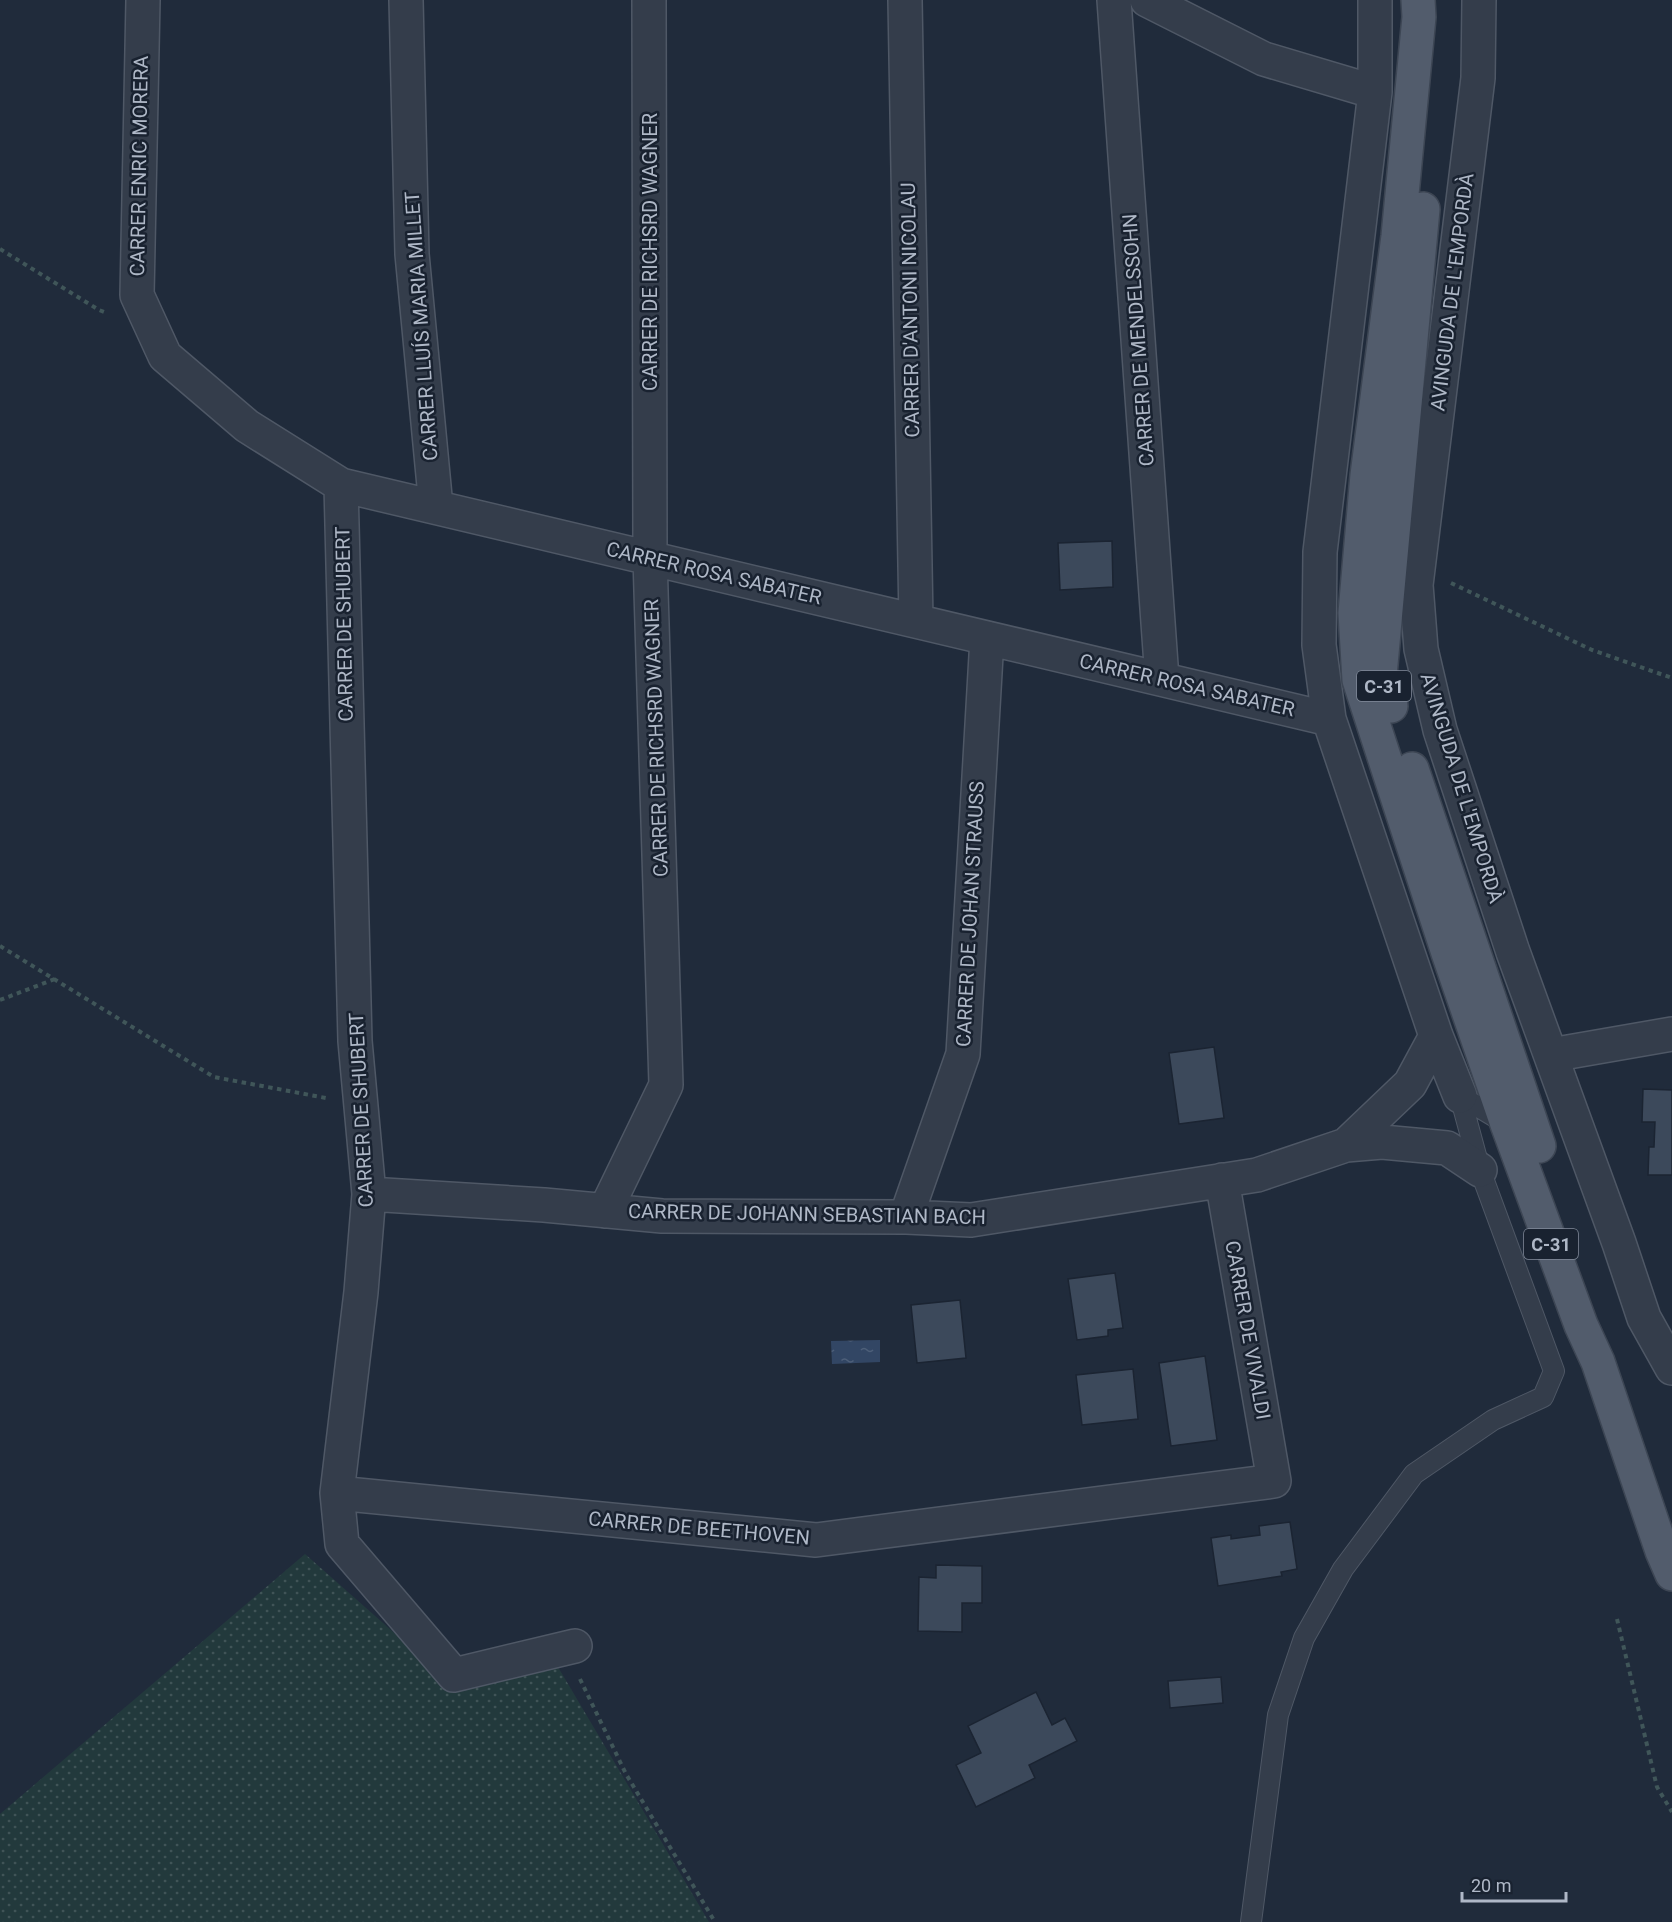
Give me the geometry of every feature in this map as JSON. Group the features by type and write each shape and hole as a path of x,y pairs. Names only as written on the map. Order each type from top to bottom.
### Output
{"main road":[{"name":"C-31","path":"1418,0 1419,17 1398,236 1366,475 1355,613 1359,680 1507,1124 1581,1325 1598,1362 1662,1551 1672,1574"},
{"name":"C-31","path":"1441,0 1380,675 1532,1126 1607,1339 1672,1512"}],"street":[{"name":"CARRER ENRIC MORERA","path":"143,0 137,294 153,328"},
{"name":"CARRER LLUÍS MARIA MILLET","path":"406,0 412,254 436,507"},
{"name":"CARRER DE RICHSRD WAGNER","path":"605,1211 666,1085 650,558 649,0"},
{"name":"CARRER D'ANTONI NICOLAU","path":"904,0 916,621"},
{"name":"CARRER DE MENDELSSOHN","path":"1114,0 1162,680"},
{"path":"1147,0 1264,59 1375,92"},
{"path":"1375,0 1375,92 1320,552 1319,645 1329,719 1437,1036 1460,1096"},
{"name":"AVINGUDA DE L'EMPORDÀ","path":"1479,0 1478,78 1416,585 1421,649 1440,730 1514,952 1644,1318 1672,1368"},
{"name":"CARRER ROSA SABATER","path":"153,328 165,356 247,426 341,485 1329,719"},
{"name":"CARRER DE SHUBERT","path":"341,485 355,1041 369,1194 361,1292 337,1493 342,1544 454,1675 575,1646"},
{"name":"CARRER DE JOHAN STRAUSS","path":"906,1217 963,1054 987,638"},
{"path":"1551,1055 1672,1034"},
{"name":"CARRER DE JOHANN SEBASTIAN BACH","path":"1346,1145 1410,1084 1437,1036"},
{"name":"CARRER DE JOHANN SEBASTIAN BACH","path":"369,1194 662,1216 906,1217 971,1220 1257,1175 1346,1145 1382,1142 1448,1148 1480,1170"},
{"name":"CARRER DE VIVALDI","path":"1222,1180 1274,1480"},
{"name":"CARRER DE BEETHOVEN","path":"337,1493 816,1540 1274,1480"}],"lane":[{"path":"1460,1096 1507,1124"},
{"path":"1251,1922 1278,1715 1304,1638 1343,1569 1414,1474 1493,1420 1543,1398 1554,1371 1480,1170 1460,1096"}],"path":[{"path":"0,249 99,310 153,328"},
{"path":"1418,567 1592,650 1672,678"},
{"path":"0,946 214,1077 361,1104"},
{"path":"0,1000 55,979"},
{"path":"1617,1619 1657,1787 1672,1812"},
{"path":"575,1646 580,1682 626,1774 715,1922"}],"green space":[{"path":"305,1554 460,1691 558,1667 709,1922 0,1922 0,1814"}],"water":[{"path":"880,1340 880,1362 832,1364 831,1341"}],"building":[{"path":"1112,541 1113,587 1060,590 1058,543"},
{"path":"1214,1047 1224,1118 1179,1124 1169,1053"},
{"path":"1643,1089 1672,1090 1672,1175 1648,1175 1649,1147 1654,1147 1655,1122 1642,1122"},
{"path":"1115,1273 1123,1328 1108,1330 1108,1336 1077,1340 1068,1279"},
{"path":"960,1300 966,1358 917,1363 911,1305"},
{"path":"1205,1356 1217,1440 1171,1446 1159,1363"},
{"path":"1133,1369 1138,1419 1082,1425 1076,1375"},
{"path":"1290,1522 1297,1569 1281,1572 1282,1576 1218,1586 1211,1538 1231,1535 1231,1539 1260,1535 1259,1526"},
{"path":"936,1565 982,1566 982,1603 962,1603 962,1632 918,1631 919,1577 936,1578"},
{"path":"1221,1677 1223,1703 1170,1708 1168,1681"},
{"path":"1036,1692 1052,1725 1065,1718 1077,1741 1029,1765 1035,1778 976,1807 956,1765 981,1753 968,1726"}]}
